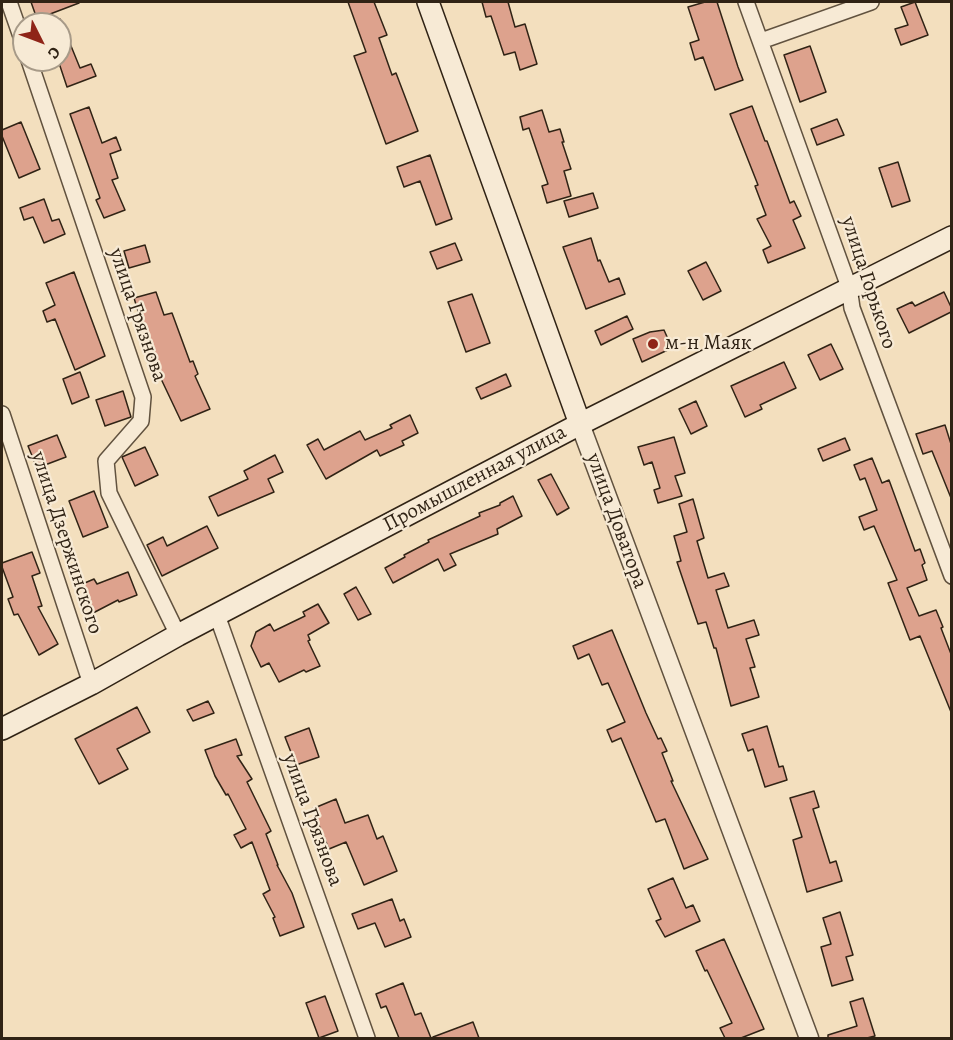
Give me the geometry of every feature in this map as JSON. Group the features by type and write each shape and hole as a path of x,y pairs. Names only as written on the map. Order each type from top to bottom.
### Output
{"main road":[{"name":"улица Доватора","path":"428,2 580,424"},
{"name":"Промышленная улица","path":"2,729 580,424 951,237"}],"street":[{"name":"улица Горького","path":"746,2 849,287 852,308 951,576"},
{"path":"761,41 871,2"},
{"name":"улица Грязнова","path":"33,72 143,397 141,422 106,462 109,493 178,635"},
{"name":"улица Дзержинского","path":"2,414 91,684"},
{"name":"улица Доватора","path":"580,424 809,1038"},
{"name":"улица Грязнова","path":"217,615 367,1038"}],"building":[{"path":"31,2 79,2 55,12 35,12"},
{"path":"348,2 374,2 387,35 379,38 392,75 396,73 418,131 386,144 354,56 366,52"},
{"path":"482,2 508,2 515,27 525,24 537,64 520,70 515,52 504,55 491,16 486,17"},
{"path":"705,2 717,2 743,80 715,90 703,57 695,60 690,43 699,40 688,7"},
{"path":"915,2 928,35 901,45 895,29 908,25 901,7"},
{"path":"810,46 826,92 800,102 784,55"},
{"path":"72,48 80,68 91,64 96,76 67,87 62,72 72,72"},
{"path":"752,106 790,203 794,201 801,216 793,220 805,248 768,263 763,250 771,246 757,219 766,215 755,186 758,185 730,114"},
{"path":"89,107 102,143 116,137 121,150 110,154 118,178 112,180 125,210 104,218 96,200 100,198 70,114"},
{"path":"542,110 549,132 560,129 571,169 564,171 571,196 547,203 542,186 548,184 529,128 523,130 520,117"},
{"path":"837,119 844,135 817,145 811,129"},
{"path":"21,122 40,169 19,178 2,136 2,130"},
{"path":"430,155 452,219 436,225 420,181 404,187 397,167"},
{"path":"898,162 910,201 892,207 879,168"},
{"path":"593,193 598,208 569,217 564,201"},
{"path":"44,199 52,221 59,219 65,234 44,243 33,217 24,220 20,208"},
{"path":"591,238 598,261 600,260 609,282 619,278 625,294 586,309 563,247"},
{"path":"455,243 462,260 437,269 430,252"},
{"path":"145,245 150,262 129,268 124,251"},
{"path":"706,262 721,291 703,300 688,271"},
{"path":"74,272 105,356 75,370 55,319 47,322 43,311 55,305 46,283"},
{"path":"156,292 164,315 172,313 190,362 193,361 198,374 195,376 210,409 181,421 154,364 134,298"},
{"path":"944,292 951,312 909,333 897,309 912,302 915,306"},
{"path":"472,294 490,343 466,352 448,302"},
{"path":"627,316 633,329 601,345 595,331"},
{"name":"м-н Маяк","path":"664,330 672,348 642,362 633,339 650,332"},
{"path":"831,344 843,369 820,380 808,355"},
{"path":"784,362 796,388 760,405 762,409 745,417 731,386"},
{"path":"80,372 89,397 72,404 63,379"},
{"path":"506,374 511,386 481,399 476,388"},
{"path":"123,391 131,417 105,426 96,400"},
{"path":"696,401 707,426 691,434 679,409"},
{"path":"410,415 418,433 402,441 404,445 380,456 377,450 326,479 307,445 318,439 324,450 360,431 365,440 392,428 390,425"},
{"path":"945,425 951,444 951,498 932,451 923,454 916,434"},
{"path":"57,435 66,457 37,468 28,446"},
{"path":"674,437 685,473 675,476 682,496 658,503 654,490 660,488 652,462 644,465 638,447"},
{"path":"845,438 850,450 823,461 818,449"},
{"path":"145,447 158,475 135,486 122,457"},
{"path":"275,455 283,472 268,479 274,492 218,516 209,497 248,479 244,471"},
{"path":"872,458 882,483 889,480 915,551 920,549 925,563 922,565 927,580 907,588 919,616 936,610 943,627 941,628 951,654 951,712 920,636 910,640 888,583 897,580 874,526 864,530 859,517 877,510 865,478 860,480 854,465"},
{"path":"551,474 569,508 557,515 538,480"},
{"path":"94,491 108,527 83,537 69,501"},
{"path":"513,496 522,516 497,529 498,534 450,554 456,565 444,571 438,559 393,583 385,568 429,542 428,540 480,516 479,513 500,505"},
{"path":"693,499 704,538 697,541 708,578 724,573 729,586 716,590 728,628 754,620 759,635 746,639 755,667 750,668 759,697 731,706 716,648 714,648 706,622 698,624 677,562 681,561 674,536 687,532 679,504"},
{"path":"207,526 218,548 162,576 147,545 163,537 167,546"},
{"path":"32,552 40,573 32,576 42,606 38,607 58,644 39,655 18,614 14,615 8,599 13,597 2,567 2,563"},
{"path":"128,572 137,595 119,602 118,600 93,613 80,585 94,579 97,584"},
{"path":"356,587 371,614 358,620 344,594"},
{"path":"318,604 329,623 308,635 310,640 308,641 320,666 306,672 304,670 279,682 269,663 261,667 251,646 256,632 270,624 274,631 305,616 303,612"},
{"path":"612,630 646,713 658,739 661,738 667,751 662,753 673,781 671,781 708,859 684,869 665,819 656,822 621,738 612,742 607,730 625,722 608,683 602,685 589,654 578,659 573,646"},
{"path":"208,701 214,713 193,721 187,710"},
{"path":"137,707 150,732 117,749 128,769 99,784 75,739"},
{"path":"767,726 779,767 783,766 787,780 765,787 753,749 748,751 742,734"},
{"path":"309,728 319,757 296,765 285,737"},
{"path":"236,739 242,755 237,756 252,779 247,782 271,831 266,834 304,927 280,936 273,918 275,917 263,894 270,890 252,842 241,848 234,835 246,829 228,794 226,795 215,776 205,750"},
{"path":"814,791 819,807 813,809 830,863 836,861 842,881 807,892 793,840 802,837 790,798"},
{"path":"336,799 345,823 368,815 377,839 383,836 397,871 364,885 346,842 329,849 312,809"},
{"path":"673,878 686,908 693,905 700,921 665,937 656,921 661,919 648,889"},
{"path":"392,899 400,921 404,919 411,937 385,947 375,923 358,929 352,914"},
{"path":"840,912 853,955 846,957 853,980 832,986 821,947 831,944 823,918"},
{"path":"724,939 764,1029 741,1038 725,1038 720,1028 732,1023 696,951"},
{"path":"403,983 415,1015 421,1013 431,1038 399,1038 386,1006 381,1008 376,994"},
{"path":"325,996 338,1031 319,1038 306,1003"},
{"path":"863,998 875,1036 828,1038 828,1035 857,1026 850,1002"},
{"path":"473,1022 479,1038 433,1038 433,1037"}],"place":[{"name":"м-н Маяк","path":"653,344"}]}
